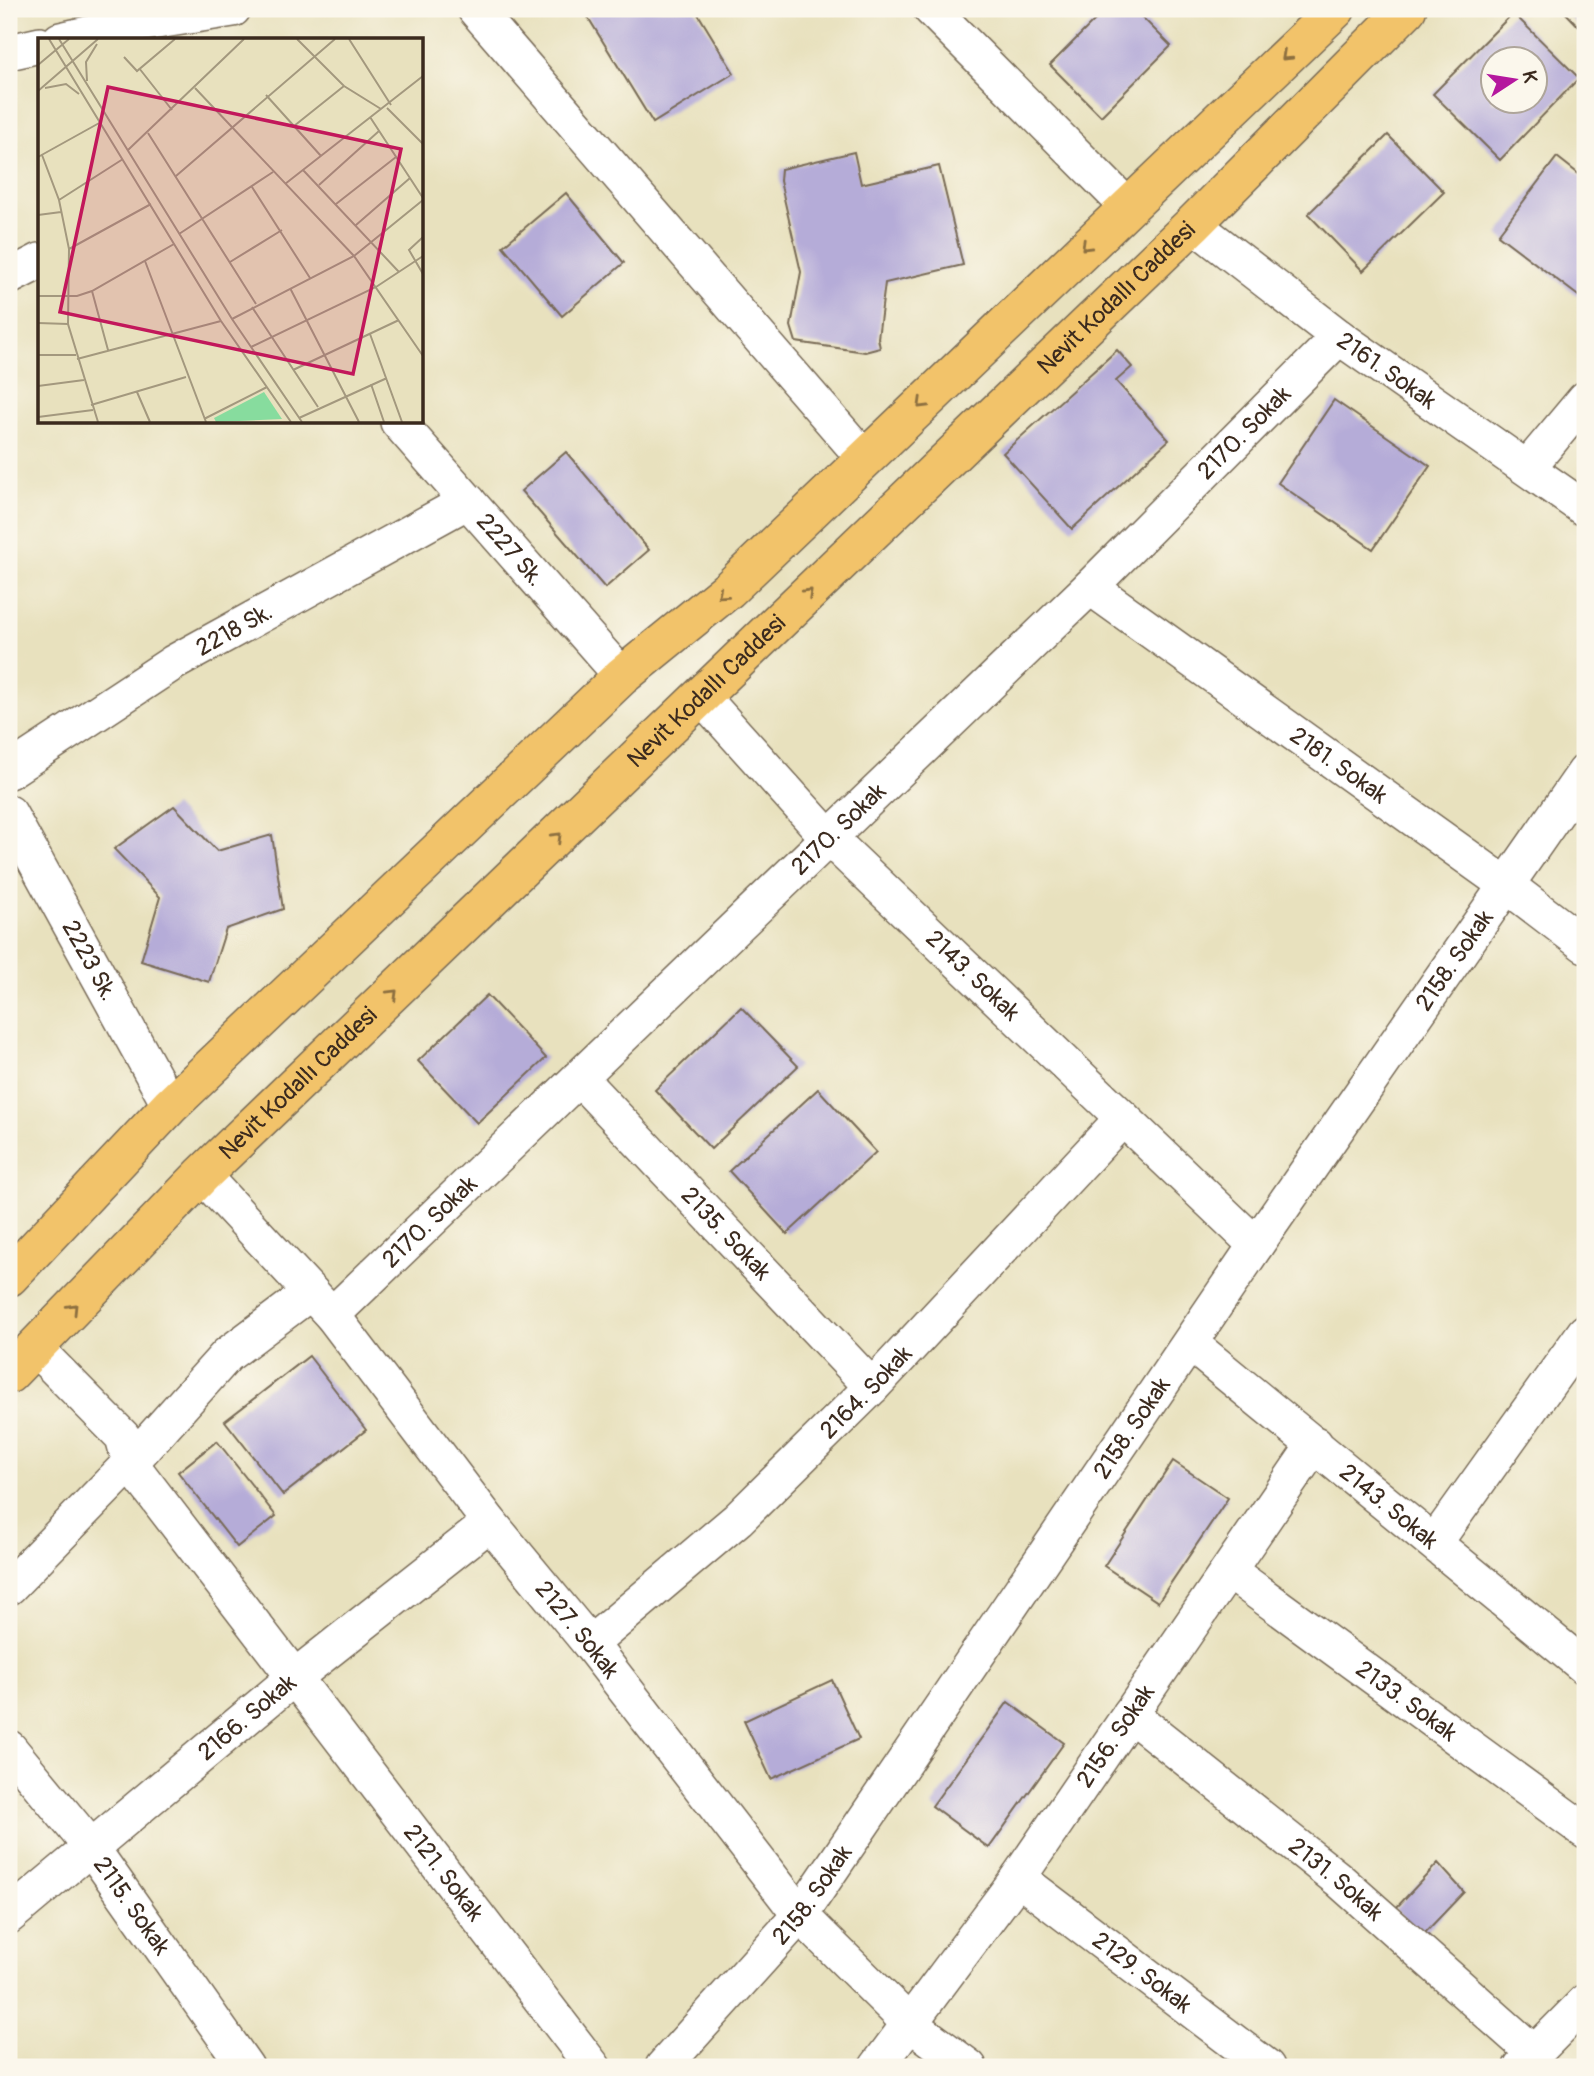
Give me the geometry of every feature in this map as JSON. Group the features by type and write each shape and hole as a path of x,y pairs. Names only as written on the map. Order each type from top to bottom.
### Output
{"main road":[{"path":"9,1277 170,1106 622,676 729,589 1336,9"},
{"name":"Nevit Kodallı Caddesi","path":"9,1374 202,1175 1194,224 1407,9"}],"street":[{"path":"69,38 119,25 233,9"},
{"path":"475,9 865,459"},
{"path":"931,9 1127,206"},
{"path":"9,52 38,45"},
{"name":"2161. Sokak","path":"1194,224 1339,337 1585,509"},
{"path":"9,277 38,262"},
{"name":"2170. Sokak","path":"9,1587 130,1463 227,1355 321,1304 579,1078 827,836 1090,587 1339,337"},
{"path":"1528,467 1585,399"},
{"name":"2227 Sk.","path":"400,424 622,676"},
{"name":"2218 Sk.","path":"9,771 173,663 468,501"},
{"name":"2181. Sokak","path":"1090,587 1505,884 1585,945"},
{"name":"2143. Sokak","path":"701,696 827,836 1256,1245"},
{"name":"2158. Sokak","path":"663,2067 800,1915 1256,1245 1585,772"},
{"name":"2223 Sk.","path":"9,813 170,1106"},
{"name":"2135. Sokak","path":"579,1078 872,1387"},
{"name":"2164. Sokak","path":"590,1644 738,1519 872,1387 1123,1118"},
{"name":"2127. Sokak","path":"202,1175 321,1304 490,1523 590,1644 800,1915 908,2022 969,2067"},
{"path":"1436,1542 1585,1332"},
{"name":"2143. Sokak","path":"1191,1344 1436,1542 1585,1667"},
{"name":"2121. Sokak","path":"35,1348 124,1437 130,1463 296,1676 593,2067"},
{"name":"2156. Sokak","path":"877,2067 1018,1878 1315,1444"},
{"name":"2166. Sokak","path":"9,1916 296,1676 490,1523"},
{"name":"2133. Sokak","path":"1229,1571 1585,1831"},
{"name":"2131. Sokak","path":"1130,1714 1338,1879 1528,2060"},
{"name":"2115. Sokak","path":"9,1748 90,1846 246,2067"},
{"name":"2129. Sokak","path":"1018,1878 1267,2067"},
{"path":"1528,2060 1585,2002"}],"building":[{"path":"595,9 695,9 734,73 653,123 586,14"},
{"path":"1106,9 1134,9 1171,46 1101,116 1050,65"},
{"path":"1562,9 1585,9 1585,33"},
{"path":"1513,13 1547,46 1480,46"},
{"path":"1548,47 1579,78 1548,110"},
{"path":"1478,48 1478,116 1542,116 1500,160 1433,94"},
{"path":"1388,135 1444,192 1363,271 1308,214"},
{"path":"854,152 861,184 939,166 963,265 885,283 878,338 880,348 865,352 796,342 791,326 801,272 780,181 781,169"},
{"path":"1557,157 1585,179 1585,301 1498,235"},
{"path":"566,193 624,263 562,316 503,246"},
{"path":"1117,350 1132,367 1116,381 1169,440 1072,529 1003,453"},
{"path":"1334,400 1430,466 1373,549 1278,483"},
{"path":"566,452 649,550 605,588 521,491"},
{"path":"174,806 217,851 272,835 283,909 226,929 209,982 141,961 160,897 114,849"},
{"path":"487,995 546,1058 477,1123 418,1061"},
{"path":"741,1007 798,1066 711,1149 655,1090"},
{"path":"818,1089 876,1152 787,1234 729,1171"},
{"path":"309,1356 366,1430 283,1495 225,1421"},
{"path":"217,1441 276,1516 237,1547 178,1472"},
{"path":"1173,1461 1228,1498 1158,1602 1104,1566"},
{"path":"832,1680 859,1739 771,1779 744,1721"},
{"path":"1008,1702 1064,1743 989,1848 932,1806"},
{"path":"1438,1863 1464,1892 1421,1937 1395,1909"}]}
